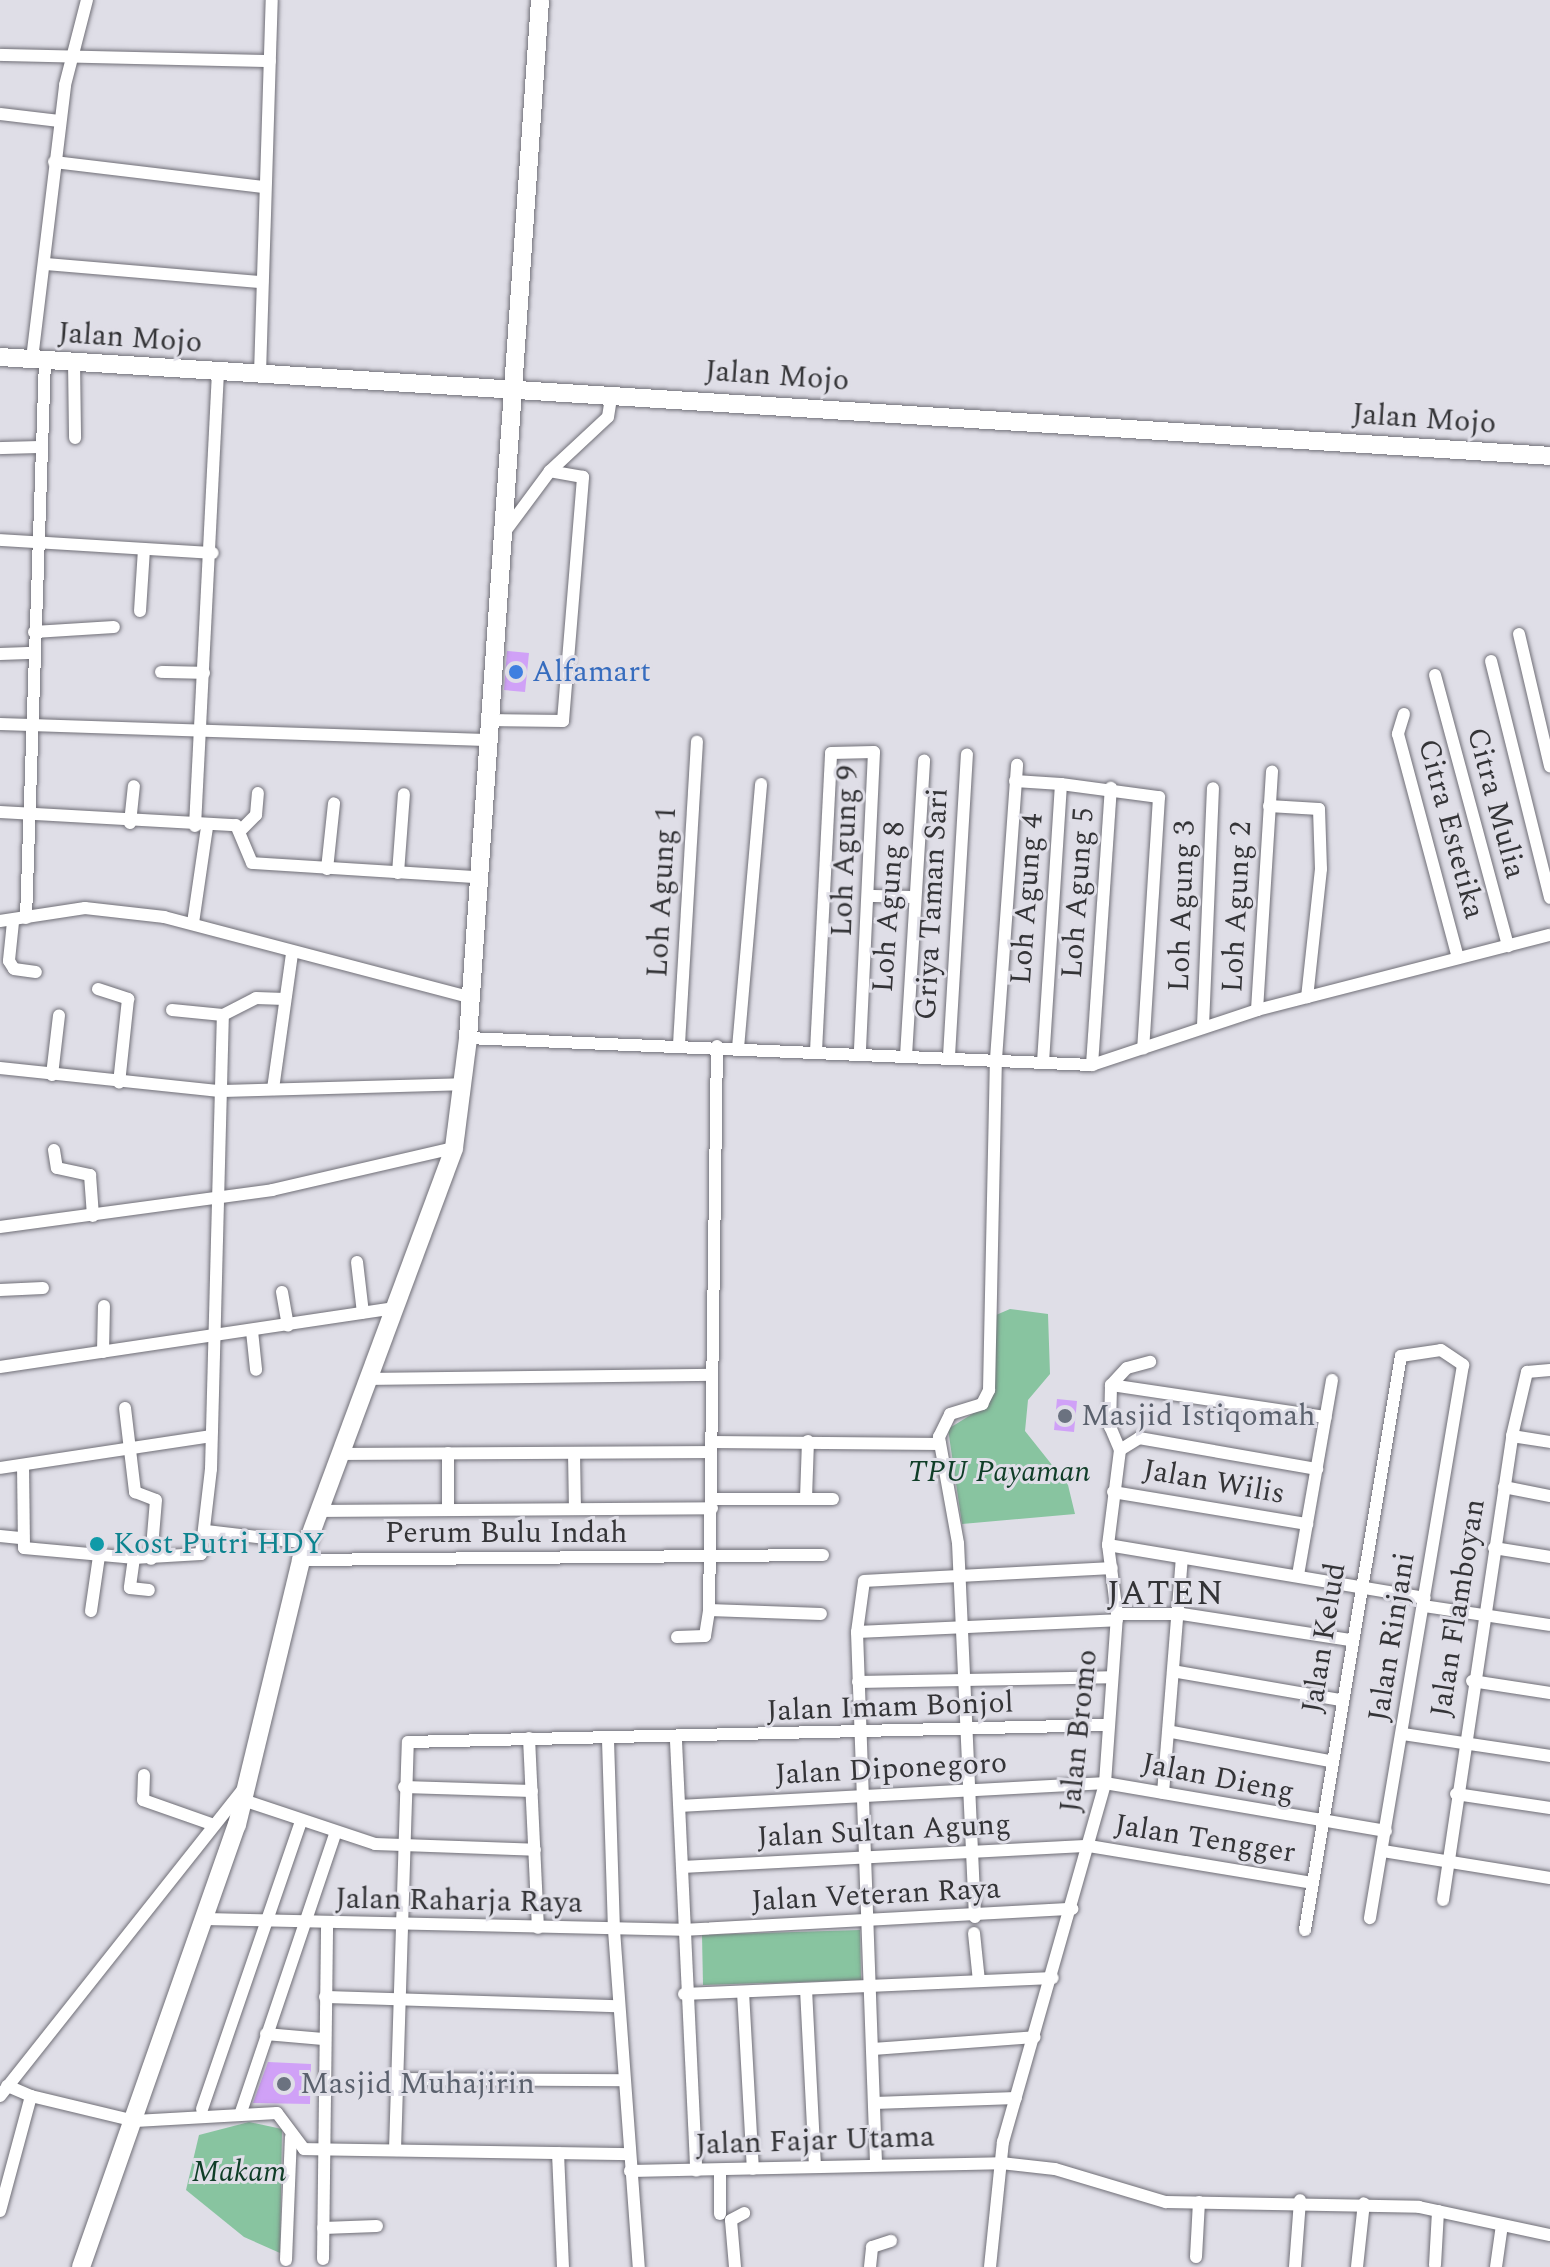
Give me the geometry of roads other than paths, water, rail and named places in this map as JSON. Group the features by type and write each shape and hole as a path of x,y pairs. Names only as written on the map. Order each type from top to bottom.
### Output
{"main road":[{"path":"81,2267 205,1919 245,1793 304,1552 454,1148 468,1038 476,877 540,0"},
{"name":"Jalan Mojo","path":"0,357 512,387 611,400 1550,456"}],"street":[{"path":"36,972 14,969 9,961 29,813 42,447 38,360 54,162 72,61 87,0"},
{"path":"260,373 272,0"},
{"path":"0,55 72,61 270,61"},
{"path":"0,114 60,121"},
{"path":"54,162 264,187"},
{"path":"46,264 262,282"},
{"path":"74,362 75,438"},
{"path":"193,923 201,827 197,732 213,553 218,372"},
{"path":"503,535 550,471 611,400"},
{"path":"0,448 42,447"},
{"path":"488,720 563,721 583,481 550,471"},
{"path":"0,540 213,553"},
{"path":"140,611 144,549"},
{"path":"34,632 114,627"},
{"path":"1519,634 1550,766"},
{"path":"0,654 35,653"},
{"path":"1491,661 1550,898"},
{"path":"161,672 204,673"},
{"name":"Citra Mulia","path":"1435,675 1508,946"},
{"name":"Citra Estetika","path":"1404,714 1398,734 1458,958"},
{"path":"0,724 486,740"},
{"name":"Loh Agung 1","path":"679,1044 697,742"},
{"name":"Loh Agung 9","path":"816,1051 834,751 878,755 860,1053"},
{"name":"Griya Taman Sari","path":"949,1056 967,755"},
{"name":"Loh Agung 8","path":"906,1056 924,761"},
{"name":"Loh Agung 4","path":"940,1444 941,1423 982,1404 989,1390 996,1059 1017,765"},
{"name":"Loh Agung 2","path":"1257,1010 1272,771"},
{"name":"Loh Agung 4","path":"1015,781 1061,784 1043,1061"},
{"path":"738,1048 761,784"},
{"path":"1061,784 1111,788"},
{"path":"130,823 134,786"},
{"name":"Loh Agung 5","path":"1092,1065 1111,788 1159,797 1143,1048"},
{"name":"Loh Agung 3","path":"1203,1026 1213,788"},
{"path":"0,812 242,829 256,815 258,793"},
{"path":"398,873 404,794"},
{"path":"327,869 334,803"},
{"name":"Loh Agung 2","path":"1269,806 1319,809 1321,869 1307,997"},
{"path":"242,829 250,862 476,877"},
{"path":"871,896 915,897"},
{"path":"13,920 85,908 193,923 292,953 469,997"},
{"path":"468,1038 679,1044 1092,1065 1257,1010 1550,935"},
{"path":"273,1089 292,953"},
{"path":"98,989 128,999 119,1083"},
{"path":"172,1010 223,1015 256,998 285,999"},
{"path":"52,1075 59,1015"},
{"path":"0,1536 20,1538 31,1550 151,1559 197,1558 206,1531 211,1436 215,1197 223,1015"},
{"path":"677,1637 705,1636 709,1610 717,1046"},
{"path":"0,1068 119,1083 220,1091 464,1084"},
{"path":"0,1227 93,1216 332,1179 454,1148"},
{"path":"54,1150 57,1168 90,1175 93,1216"},
{"path":"357,1262 363,1313"},
{"path":"0,1290 43,1288"},
{"path":"282,1292 288,1325"},
{"path":"103,1352 104,1306"},
{"path":"0,1367 397,1308"},
{"path":"252,1331 256,1370"},
{"name":"Jalan Kelud","path":"1305,1930 1358,1585 1401,1356 1441,1350 1463,1365"},
{"path":"1150,1362 1127,1368 1111,1385 1110,1427 1120,1450 1139,1438 1317,1469"},
{"name":"Jalan Rinjani","path":"1370,1918 1463,1365"},
{"name":"Jalan Flamboyan","path":"1443,1900 1463,1741 1512,1436 1524,1378 1536,1369 1550,1370"},
{"path":"370,1379 711,1375"},
{"path":"1298,1575 1332,1380"},
{"path":"1111,1385 1326,1417"},
{"path":"125,1408 136,1495 156,1500 151,1559"},
{"path":"0,1468 211,1436"},
{"path":"1512,1436 1550,1442"},
{"path":"806,1499 808,1441"},
{"path":"341,1454 574,1453 808,1441 940,1444 958,1543 975,1852 975,1917"},
{"name":"Jalan Bromo","path":"990,2267 1001,2163 1016,2098 1053,1978 1105,1783 1117,1617 1108,1545 1120,1450"},
{"path":"448,1453 448,1508"},
{"path":"574,1453 575,1508"},
{"path":"20,1538 23,1465"},
{"path":"1504,1487 1550,1496"},
{"name":"Jalan Wilis","path":"1113,1492 1307,1524"},
{"path":"319,1511 575,1508 833,1499"},
{"name":"Perum Bulu Indah","path":"206,1531 304,1552 710,1557 823,1555"},
{"path":"1108,1545 1358,1585 1483,1615 1550,1625"},
{"path":"1494,1548 1550,1557"},
{"path":"91,1611 99,1556"},
{"path":"134,1558 130,1588 149,1590"},
{"path":"1163,1793 1178,1672 1182,1558"},
{"path":"876,2163 860,1798 857,1632 866,1578 1112,1568"},
{"path":"709,1610 821,1614"},
{"path":"857,1632 1182,1614 1350,1640"},
{"path":"1178,1672 1340,1700"},
{"path":"858,1682 1111,1677"},
{"path":"1472,1681 1550,1693"},
{"name":"Jalan Imam Bonjol","path":"404,1787 406,1749 416,1737 676,1741 1107,1725"},
{"path":"1172,1732 1330,1761"},
{"path":"1403,1734 1550,1756"},
{"path":"529,1738 538,1928"},
{"path":"608,1740 614,1930 628,2154 639,2267"},
{"path":"676,1741 684,1994 696,2171"},
{"path":"144,1775 143,1800 211,1824"},
{"name":"Jalan Diponegoro","path":"680,1806 1105,1783"},
{"name":"Jalan Dieng","path":"1105,1783 1322,1824 1386,1831"},
{"path":"395,2150 404,1787 532,1791"},
{"path":"535,1850 402,1847 335,1834 301,1822 245,1793 211,1824 4,2091 135,2121 283,2115 291,2137 300,2147 628,2154"},
{"path":"1456,1794 1550,1808"},
{"path":"202,2109 301,1822"},
{"path":"240,2115 335,1834"},
{"name":"Jalan Sultan Agung","path":"682,1867 863,1861 1089,1846"},
{"name":"Jalan Tengger","path":"1089,1846 1312,1883"},
{"path":"1383,1851 1550,1878"},
{"name":"Jalan Veteran Raya","path":"614,1930 866,1924 1072,1909"},
{"name":"Jalan Raharja Raya","path":"205,1919 327,1925 614,1930"},
{"path":"323,2259 320,2149 327,1925"},
{"path":"974,1933 979,1981"},
{"path":"684,1994 1053,1978"},
{"path":"806,1989 815,2166"},
{"path":"743,1992 753,2169"},
{"path":"325,1997 399,2004 619,2006"},
{"path":"266,2034 323,2039"},
{"path":"873,2049 1035,2037"},
{"path":"398,2079 624,2080"},
{"path":"0,2211 31,2096"},
{"path":"874,2103 1016,2098"},
{"path":"286,2260 291,2137"},
{"path":"558,2153 563,2267"},
{"name":"Jalan Fajar Utama","path":"630,2171 876,2163 1001,2163 1055,2169 1144,2198 1199,2202 1300,2200 1364,2203 1438,2211 1550,2235"},
{"path":"720,2170 720,2214"},
{"path":"1295,2267 1300,2200"},
{"path":"1196,2257 1199,2202"},
{"path":"1357,2267 1364,2203"},
{"path":"1435,2265 1438,2211"},
{"path":"735,2267 731,2220 744,2213"},
{"path":"1496,2267 1502,2225"},
{"path":"323,2228 377,2226"},
{"path":"870,2267 872,2247 891,2241"}],"place":[{"name":"Alfamart","path":"516,672"},
{"name":"Masjid Istiqomah","path":"1065,1416"},
{"name":"Kost Putri HDY","path":"97,1544"},
{"name":"Masjid Muhajirin","path":"284,2084"}],"district":[{"name":"JATEN","path":"1166,1595"}],"park label":[{"name":"TPU Payaman","path":"999,1472"},
{"name":"Makam","path":"239,2172"}]}
